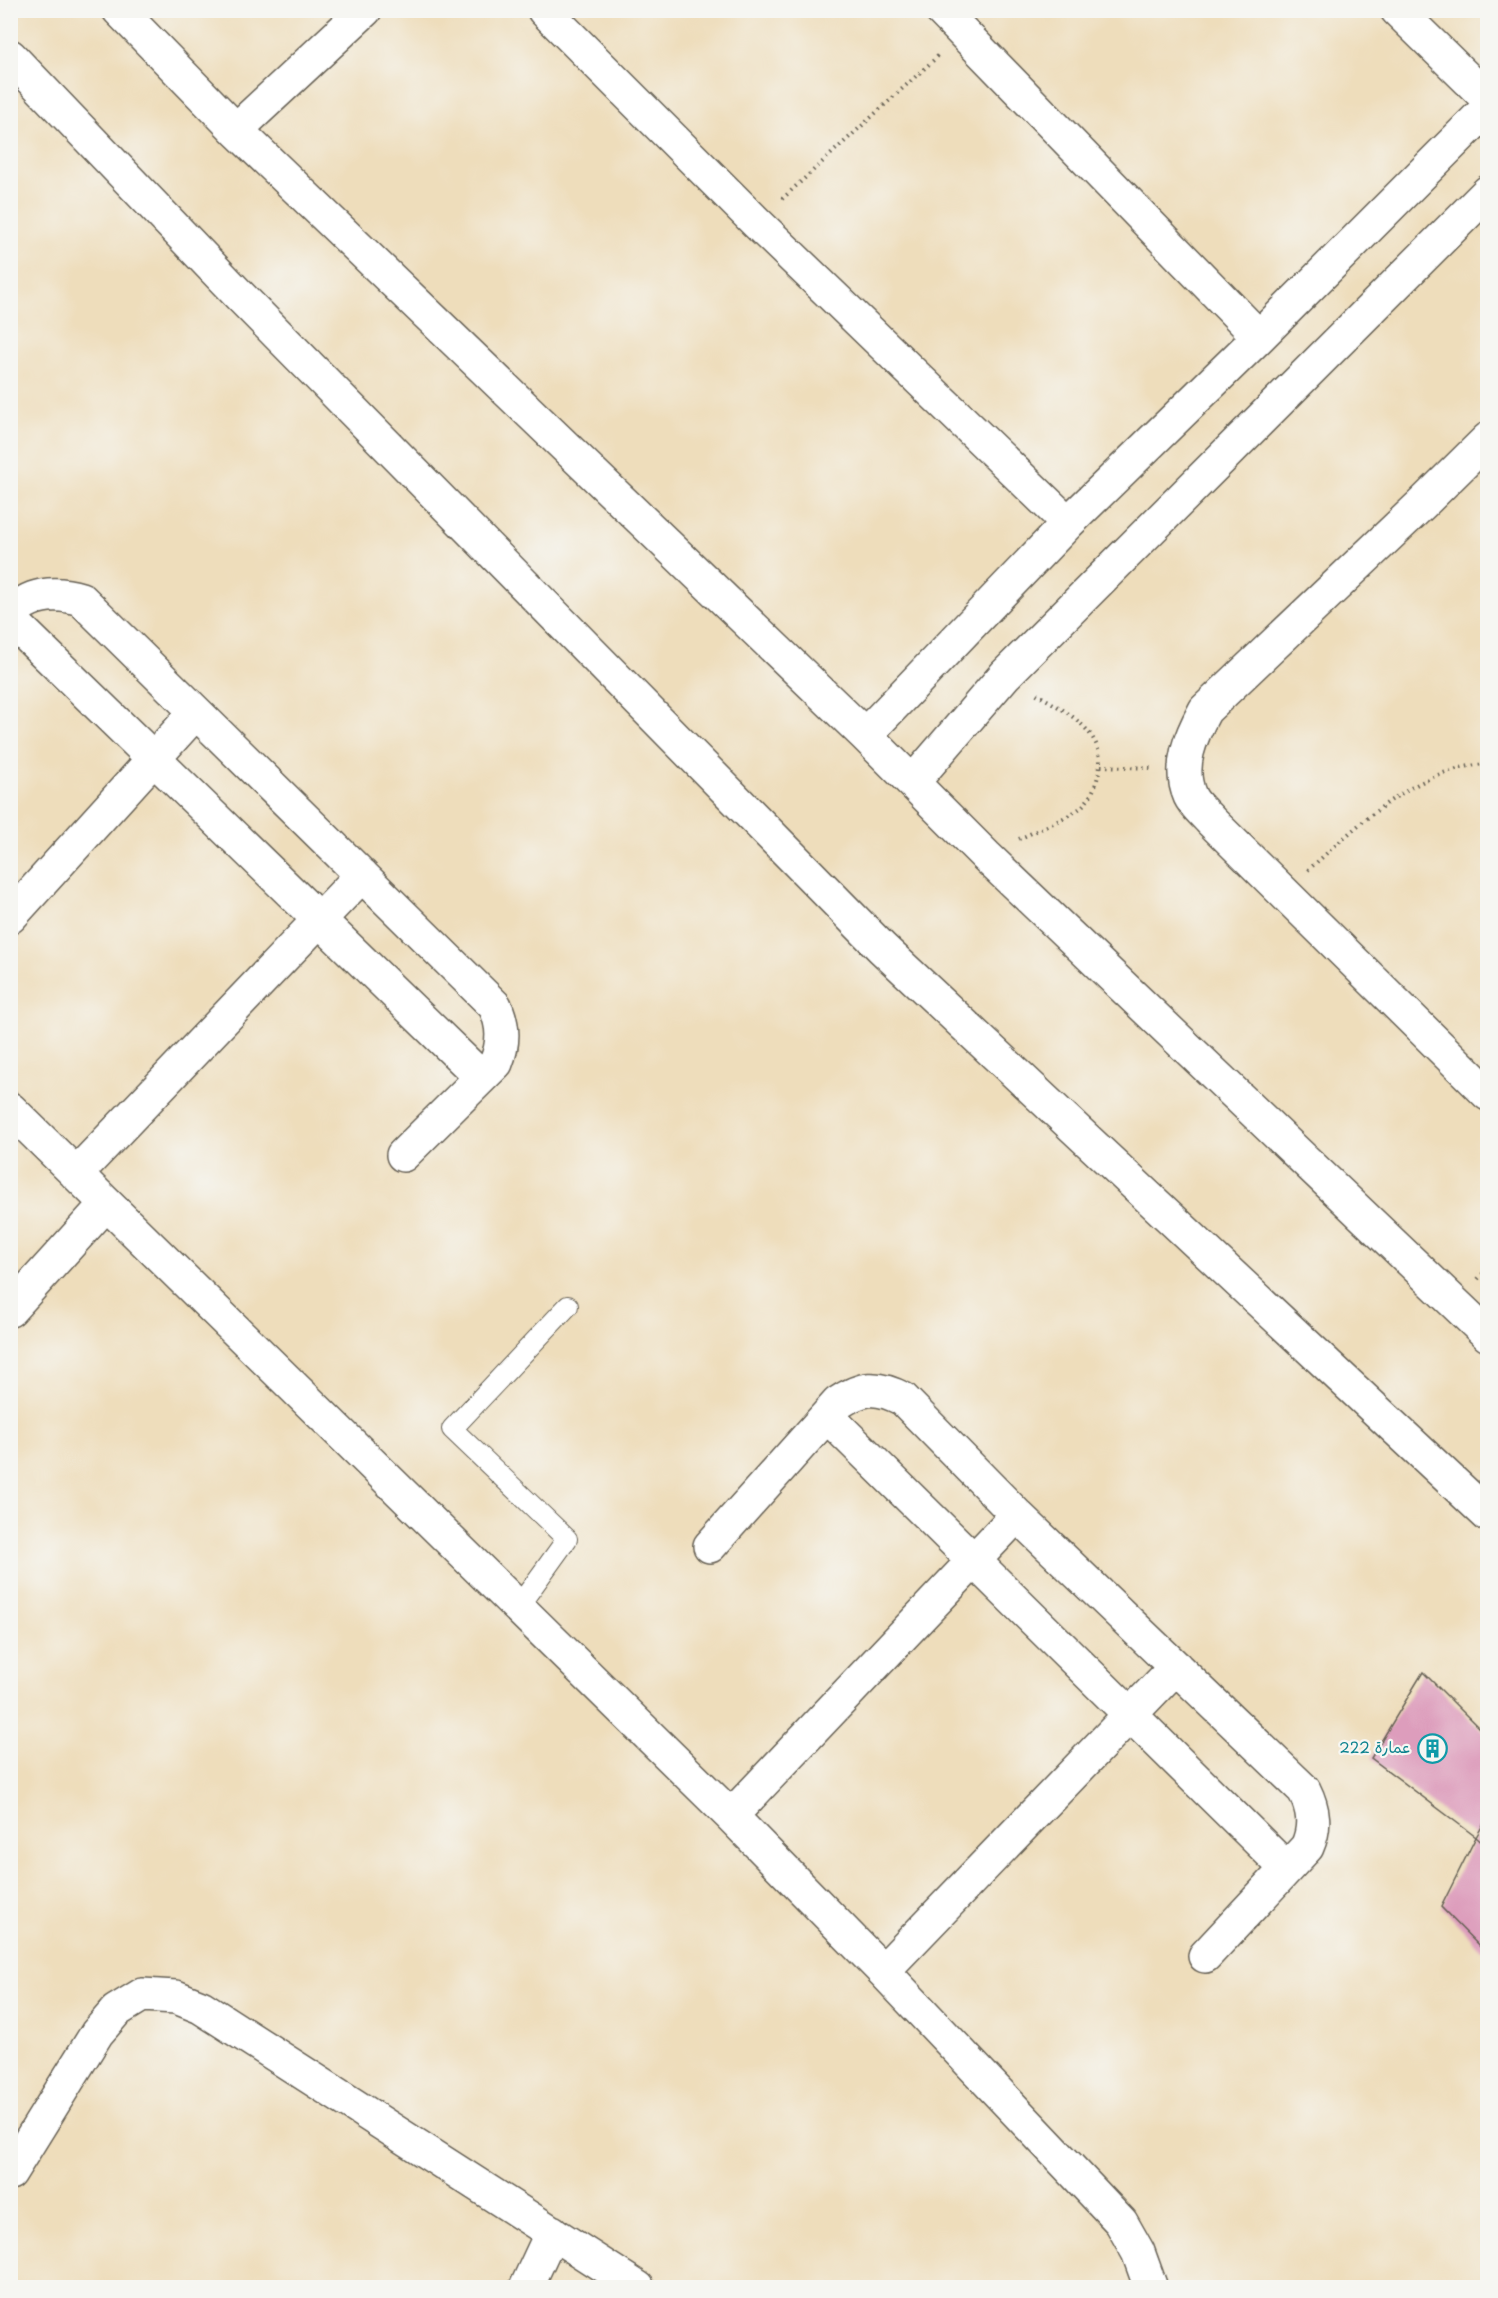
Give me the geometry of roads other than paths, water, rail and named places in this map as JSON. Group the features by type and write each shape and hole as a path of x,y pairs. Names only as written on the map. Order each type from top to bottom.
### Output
{"street":[{"path":"118,10 236,130 865,735 986,856 1488,1335"},
{"path":"236,130 365,10"},
{"path":"543,10 757,223 1068,523"},
{"path":"1397,10 1488,99"},
{"path":"952,22 1259,337"},
{"path":"10,56 239,296 882,948 1488,1515"},
{"path":"865,735 1068,523 1259,337 1488,108"},
{"path":"913,782 1005,675 1488,192"},
{"path":"1488,439 1205,710 1192,732 1185,754 1185,770 1190,796 1211,821 1488,1094"},
{"path":"403,1155 496,1063 502,1044 500,1018 495,1006 81,599 61,594 46,594 18,605 10,617 481,1077"},
{"path":"10,917 196,712"},
{"path":"76,1174 362,875"},
{"path":"10,1109 731,1816 883,1971 1121,2222 1138,2252 1150,2288"},
{"path":"10,1310 106,1204"},
{"path":"710,1546 838,1403 852,1393 870,1389 887,1391 903,1399 1017,1515 1305,1790 1314,1815 1311,1838 1307,1847 1205,1956"},
{"path":"827,1416 1286,1868"},
{"path":"731,1816 1017,1515"},
{"path":"883,1971 1176,1667"},
{"path":"10,2173 97,2033 116,2011 142,1995 176,1997 201,2007 638,2288"},
{"path":"526,2288 552,2232"}],"lane":[{"path":"518,1607 567,1539 452,1429 568,1306"}],"place":[{"name":"عمارة 222","path":"1432,1748"}]}
